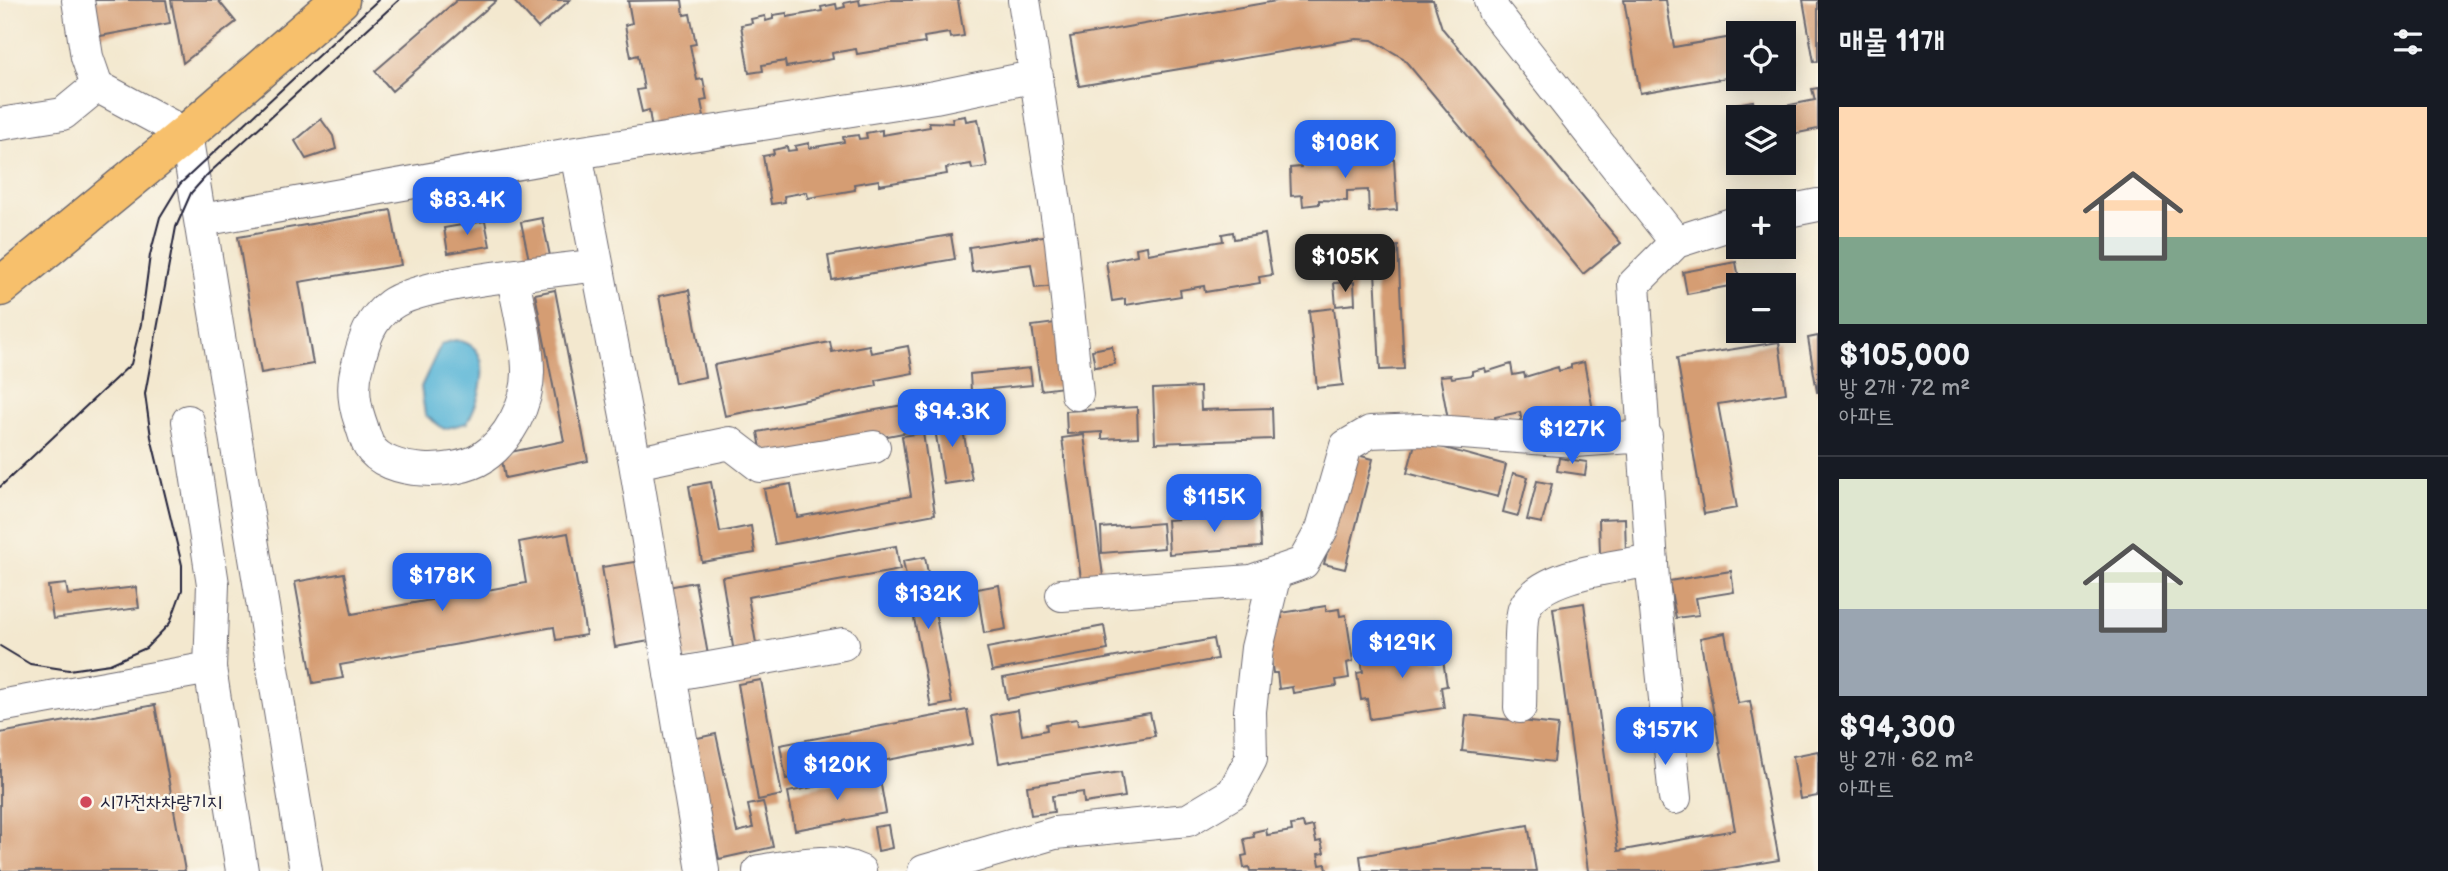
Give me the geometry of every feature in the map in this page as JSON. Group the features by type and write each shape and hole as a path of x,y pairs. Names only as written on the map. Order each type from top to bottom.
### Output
{"main road":[{"path":"0,286 187,134 340,0"}],"street":[{"path":"78,0 87,57 97,86 187,134 306,871"},
{"path":"1024,0 1061,242 1077,394"},
{"path":"1490,0 1494,11 1676,242"},
{"path":"202,220 576,153 935,97 1037,76"},
{"path":"0,124 63,114 97,86"},
{"path":"576,153 635,463 703,871"},
{"path":"1796,209 1818,205"},
{"path":"1675,798 1653,570 1634,284 1676,242 1726,226"},
{"path":"513,277 528,373 517,418 505,437 481,459 446,468 412,470 394,464 370,448 358,415 352,383 368,329 390,304 426,289 597,265"},
{"path":"188,421 213,584 210,668 242,871"},
{"path":"1062,595 1251,581 1303,563 1322,529 1346,446 1370,432 1421,430 1574,441 1646,436"},
{"path":"635,463 730,443 760,466 874,447"},
{"path":"1520,707 1524,610 1541,588 1607,569 1653,570"},
{"path":"924,871 1055,833 1188,820 1233,793 1251,759 1250,710 1256,648 1275,574"},
{"path":"670,675 843,644"},
{"path":"0,706 210,668"},
{"path":"759,871 809,863 850,866 860,871"}],"water":[{"path":"455,340 468,344 477,351 481,362 481,387 467,423 444,429 425,415 421,387 441,344"}],"building":[{"path":"89,0 166,0 170,23 95,37"},
{"path":"171,0 218,0 236,22 183,63"},
{"path":"457,0 497,0 392,91 375,71"},
{"path":"513,0 570,0 538,28"},
{"path":"682,0 684,15 690,14 696,44 690,45 697,80 703,79 707,100 701,101 705,122 652,131 649,110 642,112 637,90 644,89 638,55 631,57 625,25 632,23 628,1"},
{"path":"859,0 860,5 887,0 958,0 964,36 950,38 949,33 924,37 925,43 857,54 856,49 832,53 833,59 786,67 785,61 762,65 763,71 749,73 741,25 752,23 751,19 765,16 766,21 773,19 773,15 787,13 787,17 822,11 821,7 836,4 837,9 845,7 844,3"},
{"path":"1282,0 1433,0 1442,28 1621,243 1583,274 1403,58 1372,40 1356,39 1079,86 1070,37"},
{"path":"1624,0 1666,0 1674,47 1726,38 1726,78 1640,93"},
{"path":"1803,0 1818,0 1818,61 1814,62"},
{"path":"1818,88 1818,129 1796,133 1796,105 1790,105 1815,100 1812,89"},
{"path":"1753,101 1754,105 1730,105"},
{"path":"965,116 966,121 978,119 987,167 972,169 971,164 946,168 947,174 879,185 879,180 854,184 855,190 808,198 807,192 784,196 785,202 771,204 763,156 774,154 773,150 787,147 788,151 796,150 795,146 809,143 809,148 844,142 843,137 858,135 859,139 867,138 866,133 882,130 882,135 930,127 929,122 953,123 952,118"},
{"path":"321,119 333,136 336,149 306,159 295,141"},
{"path":"1316,150 1317,162 1330,161 1329,152 1340,151 1340,163 1356,162 1355,155 1369,154 1369,161 1394,159 1397,210 1369,212 1368,190 1347,191 1347,201 1319,200 1319,204 1303,206 1302,195 1291,196 1290,168 1301,167 1300,152"},
{"path":"514,194 517,213 496,217 492,198"},
{"path":"391,210 401,265 299,282 313,364 261,373 238,237"},
{"path":"542,218 550,256 529,260 521,222"},
{"path":"485,221 490,246 448,253 444,228"},
{"path":"1233,232 1234,239 1265,234 1272,275 1259,277 1260,283 1205,292 1204,286 1180,290 1181,296 1125,305 1125,299 1112,301 1106,261 1137,255 1136,248 1147,246 1148,254 1223,241 1222,234"},
{"path":"951,235 955,259 832,280 828,256"},
{"path":"1050,235 1057,286 1035,288 1031,264 972,272 969,247"},
{"path":"1398,246 1404,369 1380,370 1375,271 1306,275 1304,252"},
{"path":"1736,262 1738,273 1726,273 1726,287 1687,294 1683,272"},
{"path":"1354,282 1355,304 1336,306 1334,283"},
{"path":"555,290 588,461 505,478 501,454 564,441 535,294"},
{"path":"689,290 705,377 675,383 659,296"},
{"path":"1334,308 1343,385 1317,388 1309,311"},
{"path":"1055,323 1064,387 1041,390 1032,326"},
{"path":"1818,336 1818,392 1817,392 1808,338"},
{"path":"830,342 832,352 869,345 871,353 908,346 913,373 876,380 877,386 725,416 714,365"},
{"path":"1779,343 1786,393 1718,404 1737,508 1704,514 1677,358"},
{"path":"1112,346 1115,364 1095,367 1092,350"},
{"path":"1584,362 1593,410 1533,425 1533,421 1522,423 1520,412 1495,417 1495,421 1449,425 1440,376 1451,375 1452,378 1472,375 1472,371 1485,368 1486,372 1511,364 1513,375 1524,373 1525,377 1558,367 1559,371 1571,368 1571,365"},
{"path":"1030,368 1032,385 971,391 970,374"},
{"path":"1200,387 1201,410 1272,408 1273,439 1155,443 1153,389"},
{"path":"919,402 924,429 763,460 758,432"},
{"path":"1137,407 1138,437 1102,439 1102,432 1067,434 1066,411"},
{"path":"960,413 972,480 944,484 933,417"},
{"path":"923,433 935,514 775,544 764,489 791,484 797,517 911,496 902,436"},
{"path":"1084,435 1103,576 1081,579 1062,438"},
{"path":"1416,440 1506,465 1498,497 1407,473"},
{"path":"1353,454 1373,459 1345,569 1324,564"},
{"path":"1559,458 1587,462 1585,475 1557,471"},
{"path":"1513,473 1528,477 1518,516 1503,512"},
{"path":"1537,481 1552,484 1542,523 1527,520"},
{"path":"711,482 720,532 751,526 755,553 702,562 689,486"},
{"path":"1259,513 1261,547 1169,554 1167,520"},
{"path":"1625,518 1626,554 1600,555 1599,519"},
{"path":"1162,523 1164,548 1102,553 1101,528"},
{"path":"568,533 586,635 556,640 554,627 340,665 343,678 313,683 295,582 344,573 352,614 526,583 519,542"},
{"path":"896,546 900,570 748,597 757,649 734,653 722,577"},
{"path":"925,557 952,703 931,707 903,561"},
{"path":"648,560 661,639 615,647 602,567"},
{"path":"1731,571 1734,592 1696,598 1699,615 1676,618 1669,581"},
{"path":"695,582 708,655 682,660 668,587"},
{"path":"66,584 68,595 136,587 139,608 53,619 48,586"},
{"path":"999,585 1006,629 984,633 977,589"},
{"path":"1584,603 1618,851 1735,830 1700,638 1725,633 1738,703 1750,701 1779,860 1713,871 1588,871 1553,608"},
{"path":"1326,606 1326,611 1339,609 1340,616 1346,615 1353,661 1347,663 1349,678 1336,680 1337,686 1293,693 1292,687 1279,689 1277,673 1273,673 1266,627 1269,619 1282,618 1281,613"},
{"path":"1104,626 1108,650 992,671 987,648"},
{"path":"1213,639 1217,659 1007,699 1003,678"},
{"path":"1434,641 1437,661 1443,660 1447,686 1441,687 1444,708 1370,719 1367,699 1361,700 1357,673 1363,672 1360,652"},
{"path":"761,680 782,795 758,800 738,684"},
{"name":"시가전차차량기지","path":"155,705 185,871 0,871 0,733"},
{"path":"967,710 973,744 786,779 780,745"},
{"path":"1018,710 1022,735 1047,730 1046,724 1077,719 1078,725 1150,713 1155,736 999,763 991,715"},
{"path":"1466,715 1558,725 1554,762 1462,751"},
{"path":"716,734 737,832 753,828 748,805 763,802 773,847 719,859 693,739"},
{"path":"1818,751 1818,796 1800,799 1793,756"},
{"path":"1121,772 1125,797 1084,803 1083,792 1052,796 1054,812 1031,815 1027,786"},
{"path":"879,774 886,813 795,830 788,792"},
{"path":"1303,823 1304,828 1313,826 1316,842 1321,841 1324,853 1318,854 1320,865 1326,864 1327,871 1250,871 1249,867 1244,868 1242,856 1247,855 1244,839 1254,837 1253,832 1266,829 1267,835 1292,831 1291,825"},
{"path":"888,825 892,848 878,851 874,827"},
{"path":"1528,825 1536,871 1362,871 1360,856"}],"tram line":[{"path":"0,487 131,364 141,324 150,255 160,217 180,184 378,0"},
{"path":"0,646 30,664 69,670 110,664 146,648 170,623 182,590 182,565 151,437 145,394 176,227 191,193 208,174 399,0"}],"place":[{"name":"시가전차차량기지","path":"86,802"}]}
